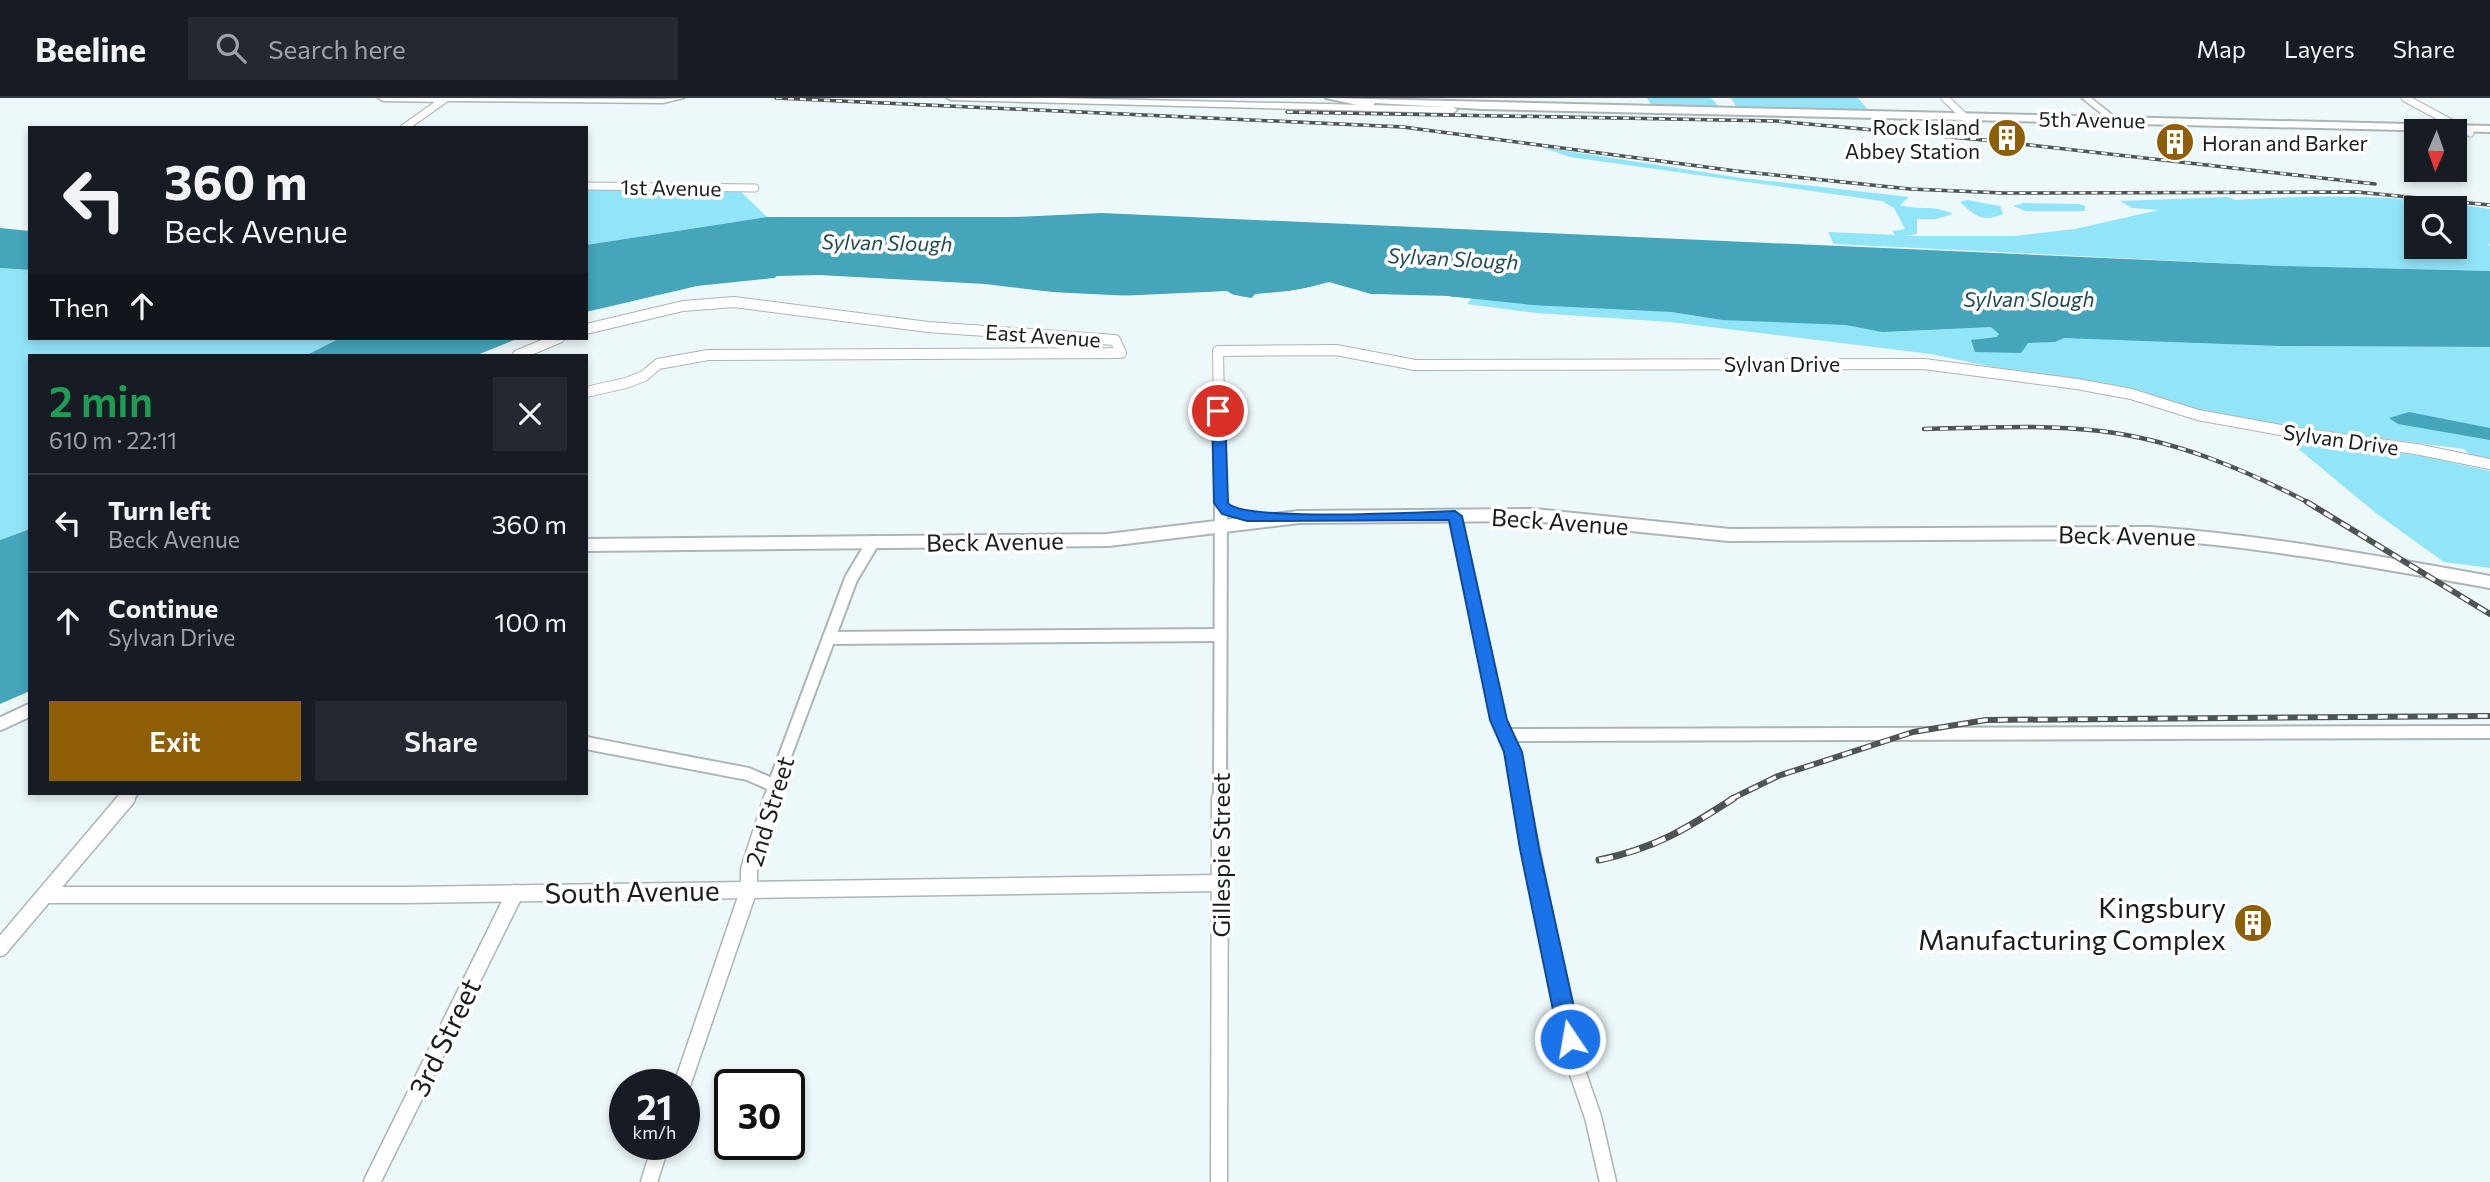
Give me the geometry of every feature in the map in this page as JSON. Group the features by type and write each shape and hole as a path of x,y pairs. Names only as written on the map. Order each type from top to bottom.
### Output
{"main road":[{"path":"383,98 445,99"},
{"name":"5th Avenue","path":"1331,98 1368,105 1453,110 2404,129"},
{"name":"5th Avenue","path":"1359,98 1457,106 1968,120"},
{"name":"5th Avenue","path":"2118,122 2404,132"},
{"name":"5th Avenue","path":"2468,131 2490,131"}],"street":[{"path":"951,98 1453,110"},
{"path":"1945,98 1968,120"},
{"path":"2086,98 2118,122"},
{"path":"2405,98 2441,119"},
{"path":"407,126 445,99 676,99"},
{"name":"1st Avenue","path":"588,186 755,188"},
{"name":"East Avenue","path":"588,329 691,305 748,303 928,327 1115,340 1121,353 708,355 658,364 644,376 588,392"},
{"path":"520,354 554,340"},
{"name":"Sylvan Drive","path":"1221,528 1218,351 1335,349 1397,364 1415,365 1924,364 2006,377 2077,384 2131,394 2208,417 2297,433 2416,449 2490,464"},
{"path":"1221,503 1227,511 1240,516 1281,518"},
{"path":"1455,516 1499,720 1513,752 1530,849 1575,1065 1593,1117 1608,1182"},
{"name":"Beck Avenue","path":"588,545 1127,539 1281,518 1562,517 1729,535 2200,535 2300,548 2490,582"},
{"name":"Gillespie Street","path":"1219,1182 1221,528"},
{"name":"2nd Street","path":"687,1069 749,889 748,870 772,799 773,788 851,579 873,542"},
{"path":"829,638 1219,635"},
{"path":"0,724 28,711"},
{"path":"1505,735 2490,732"},
{"path":"588,743 748,774 771,784 773,788"},
{"path":"0,948 129,795"},
{"name":"South Avenue","path":"45,895 515,893 1220,883"},
{"name":"3rd Street","path":"372,1182 515,893"},
{"path":"649,1182 657,1160"}],"shaded area":[{"path":"1647,98 1711,98 1720,108 1652,106"},
{"path":"1731,98 1858,98 1868,110 1737,108"},
{"path":"1541,147 1742,178 1909,197 1900,205 1939,209 1953,214 1936,219 1917,219 1917,234 1906,236 2014,236 2075,229 2159,210 2132,208 2120,201 2227,197 2236,200 2300,197 2394,198 2404,199 2404,259 2467,259 2467,206 2490,209 2490,244 2487,244 2490,246 2490,271 2282,266 1834,244 1828,232 1895,235 1892,231 1905,229 1894,208 1882,201 1570,157"},
{"path":"588,189 739,190 767,217 588,245"},
{"path":"1967,200 2000,206 2003,214 1990,218 1980,217 1960,202"},
{"path":"2023,203 2079,204 2085,206 2085,211 2026,211 2013,206"},
{"path":"0,268 28,270 28,340 336,340 309,354 28,354 28,530 0,540"},
{"path":"1472,298 1671,312 1722,320 1984,320 2279,346 2490,347 2490,462 2473,458 2464,449 2252,422 1931,354 1670,322 1536,313 1467,304"},
{"path":"2285,438 2422,456 2490,471 2490,568 2444,562 2377,514"}],"water":[{"name":"Sylvan Slough","path":"1102,213 2282,266 2490,271 2490,347 2280,346 2064,338 2055,342 2028,343 2021,353 1975,352 1971,340 1997,337 1999,334 1991,327 1882,332 1846,325 1722,320 1671,312 1532,305 1457,297 1361,294 1327,284 1251,298 1224,293 1152,297 774,278 697,286 588,312 588,245 767,217 1014,217"},
{"path":"0,228 28,231 28,270 0,268"},
{"path":"336,340 514,340 479,354 309,354"},
{"path":"2409,412 2490,428 2490,440 2398,424 2389,418"},
{"path":"28,530 28,692 0,704 0,540"}],"pier":[{"path":"819,275 985,284 1095,297 1227,291 1235,296 1236,300 1224,296 1095,300 984,290 772,280 777,276"},
{"path":"1329,282 1371,294 1450,296 1453,300 1360,297 1327,287 1249,301 1255,294 1299,290"}],"railway":[{"path":"776,98 1403,127 1736,171 1910,189 2004,193 2357,192 2490,205"},
{"path":"1287,112 1776,121 1994,141 2375,184"},
{"path":"1924,429 2056,428 2128,435 2182,449 2235,468 2307,502"},
{"path":"2307,502 2311,504"},
{"path":"2307,502 2490,614"},
{"path":"1731,799 1778,776 1913,732 1986,720 2490,716"},
{"path":"1599,860 1637,850 1670,836 1734,798"}],"place":[{"name":"Rock Island Abbey Station","path":"2007,138"},
{"name":"Horan and Barker","path":"2175,142"},
{"name":"Kingsbury Manufacturing Complex","path":"2253,923"}],"route":[{"path":"1218,411 1221,503 1227,511 1247,517 1281,518 1455,516 1499,720 1513,752 1530,849 1570,1039"}]}
